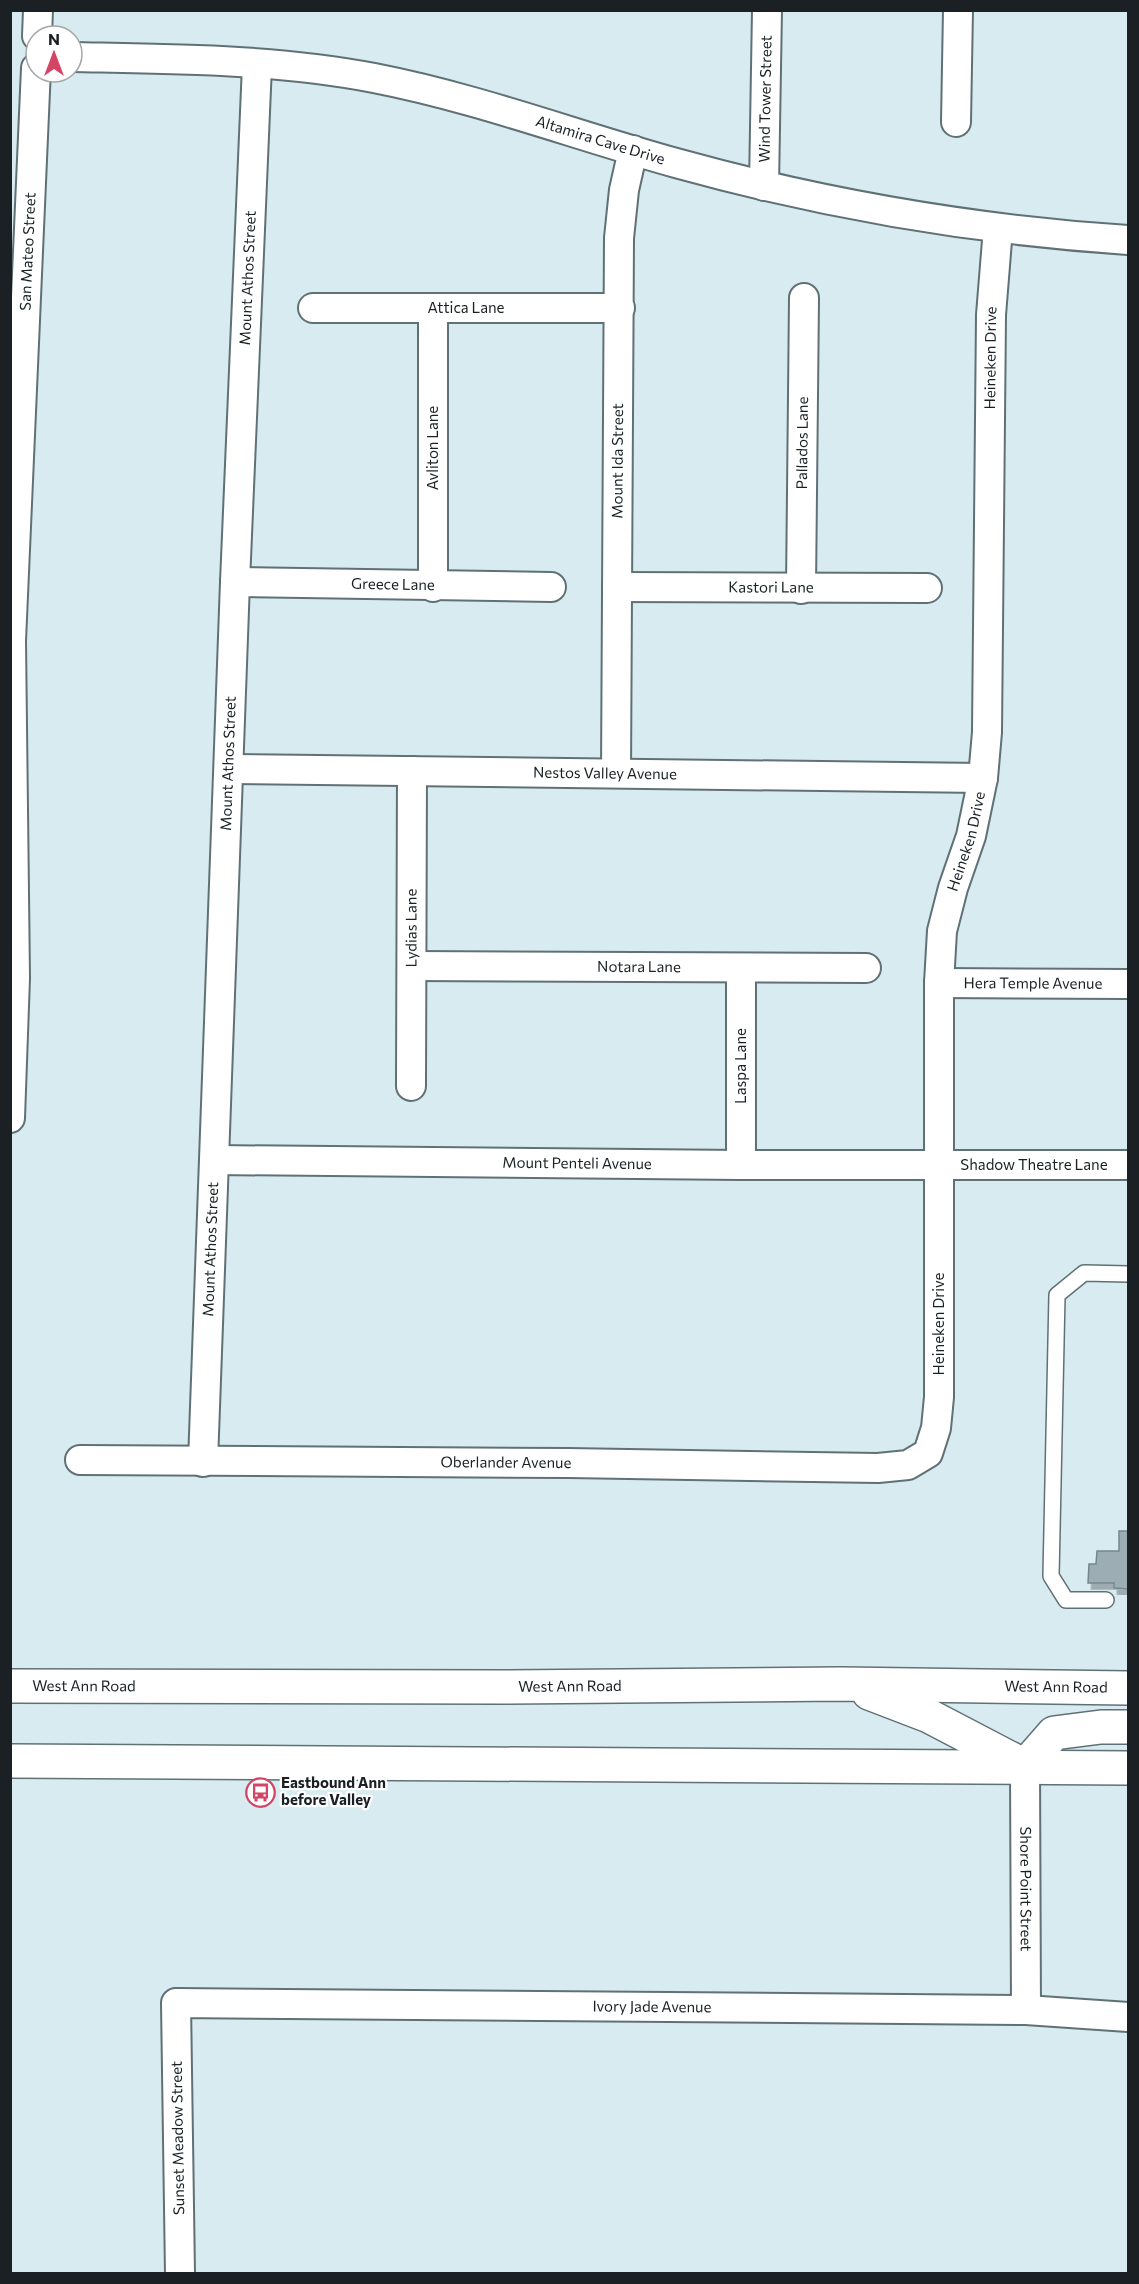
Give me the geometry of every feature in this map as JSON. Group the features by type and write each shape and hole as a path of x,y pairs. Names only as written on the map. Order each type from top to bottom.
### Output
{"main road":[{"name":"West Ann Road","path":"10,1686 512,1687 842,1684 1128,1688"},
{"path":"842,1684 929,1716 1025,1766"},
{"path":"1025,1766 1054,1733 1101,1726 1128,1727"},
{"path":"10,1761 1128,1768"}],"street":[{"name":"Wind Tower Street","path":"764,186 767,10"},
{"path":"956,122 958,10"},
{"name":"Altamira Cave Drive","path":"84,57 174,59 321,69 374,78 500,108 633,150 764,186 825,200 998,228 1128,240"},
{"name":"Mount Athos Street","path":"203,1462 258,65"},
{"name":"San Mateo Street","path":"10,1118 15,978 11,641 35,84"},
{"name":"Mount Ida Street","path":"616,773 619,238 624,190 633,150"},
{"name":"Heineken Drive","path":"928,1453 936,1428 939,1396 939,983 942,931 952,888 971,836 983,777 987,732 991,315 998,228"},
{"name":"Pallados Lane","path":"801,588 804,298"},
{"name":"Attica Lane","path":"313,308 620,308"},
{"name":"Avliton Lane","path":"433,587 434,309"},
{"name":"Greece Lane","path":"236,582 433,587 551,587"},
{"name":"Kastori Lane","path":"617,587 927,588"},
{"name":"Nestos Valley Avenue","path":"229,769 983,777"},
{"name":"Lydias Lane","path":"411,1086 412,771"},
{"name":"Notara Lane","path":"413,966 866,968"},
{"name":"Laspa Lane","path":"741,968 741,1165"},
{"name":"Hera Temple Avenue","path":"939,983 1128,984"},
{"name":"Mount Penteli Avenue","path":"215,1160 741,1165 939,1164"},
{"name":"Shadow Theatre Lane","path":"939,1164 1128,1165"},
{"name":"Oberlander Avenue","path":"80,1460 568,1463 878,1468 908,1465 928,1453"},
{"name":"Shore Point Street","path":"1025,1766 1026,2010"},
{"name":"Ivory Jade Avenue","path":"176,2003 1026,2010 1128,2018"},
{"name":"Sunset Meadow Street","path":"176,2003 180,2274"}],"lane":[{"path":"1106,1600 1066,1600 1051,1576 1057,1295 1084,1273 1128,1274"}],"building":[{"path":"1119,1531 1128,1531 1128,1589 1114,1588 1114,1583 1088,1583 1089,1564 1096,1564 1097,1551 1119,1551"}],"place":[{"name":"Eastbound Ann before Valley","path":"260,1792"}]}
